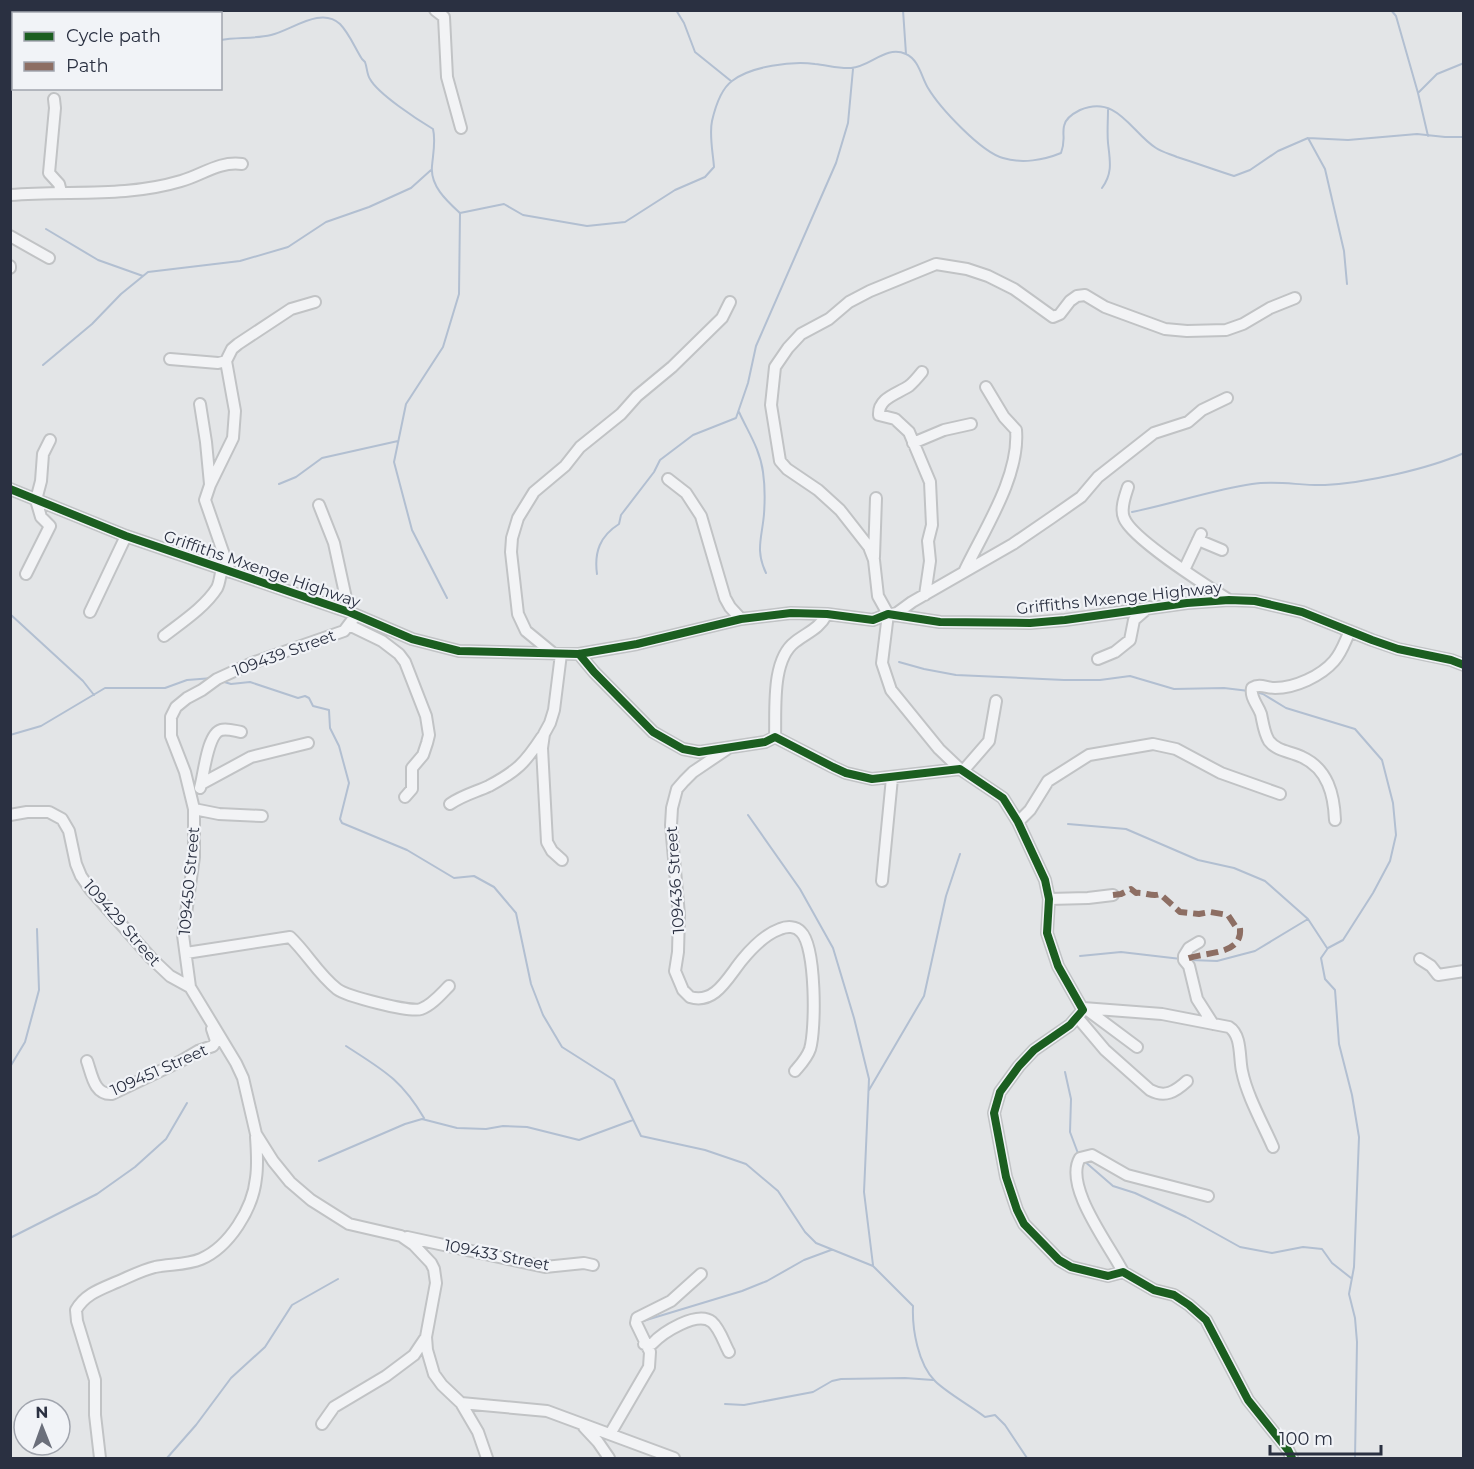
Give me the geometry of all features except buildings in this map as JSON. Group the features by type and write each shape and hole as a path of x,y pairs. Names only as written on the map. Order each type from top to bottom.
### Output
{"street":[{"path":"437,11 444,17 447,76 461,128"},
{"path":"54,99 49,173 59,184 61,192"},
{"path":"10,195 141,191 184,181 220,164 242,164"},
{"path":"10,236 49,258"},
{"path":"874,560 869,547 840,510 819,490 782,465 771,405 776,367 788,348 801,334 829,319 849,302 927,266 943,264 988,276 1036,303 1050,316 1060,314 1070,301 1077,296 1085,295 1105,307 1165,329 1226,330 1295,298"},
{"path":"164,636 197,610 212,594 226,571 205,500 233,438 236,411 226,360 238,344 291,309 315,302"},
{"path":"450,804 468,793 490,785 520,767 544,734 554,710 557,654 526,631 518,614 510,552 518,518 526,502 538,488 565,466 580,447 621,414 637,396 672,367 722,318 730,302"},
{"path":"170,359 209,362 226,360"},
{"path":"922,372 915,381 882,403 879,415 887,416 902,424 909,432 930,482 932,525 928,541 930,561 925,595"},
{"path":"965,571 998,507 1014,466 1016,430 1004,417 986,387"},
{"path":"888,614 897,613 1013,544 1076,501 1098,477 1154,433 1188,422 1202,410 1227,398"},
{"path":"200,404 210,485"},
{"path":"913,443 944,430 971,424"},
{"path":"26,574 50,526 40,517 36,500 41,481 43,454 50,440"},
{"path":"668,479 686,493 701,516 725,598 741,619"},
{"path":"1128,487 1123,501 1130,529 1229,600"},
{"name":"Griffiths Mxenge Highway","path":"10,489 126,536 352,613 412,639 459,651 579,654 638,644 741,619 791,613 827,614 873,620 888,614 940,622 1029,623 1149,607 1229,600 1255,601 1302,612 1398,649 1464,665"},
{"path":"876,498 874,580 878,596 888,614 882,663 891,690 939,750 961,770 1003,798 1018,822 1045,880 1049,898 1047,933 1058,966 1105,1050 1156,1093 1172,1093 1186,1082"},
{"path":"319,505 334,543 352,613"},
{"path":"90,612 126,536"},
{"path":"1183,569 1199,537 1222,550"},
{"path":"1098,659 1115,652 1130,640 1134,620 1149,607"},
{"name":"109439 Street","path":"194,805 171,736 171,717 176,707 230,672 344,631 350,625 352,613"},
{"path":"775,737 776,687 783,657 795,642 818,627 827,614"},
{"path":"350,625 382,641 399,654 405,662 426,716 428,743 423,755 412,768 412,789 405,797"},
{"path":"1335,820 1333,795 1326,778 1303,757 1283,751 1271,743 1251,694 1252,688 1257,685 1273,688 1290,686 1326,669 1339,655 1350,631"},
{"path":"579,654 653,732 692,752 765,742 775,737"},
{"path":"775,737 846,773 872,779 961,770 989,741 996,701"},
{"path":"241,732 223,730 215,734 194,805 234,816 262,816"},
{"path":"544,734 542,757 547,842 562,860"},
{"path":"201,784 229,771 251,757 308,743"},
{"path":"1018,822 1030,810 1048,781 1089,755 1153,744 1176,749 1221,773 1280,794"},
{"name":"109436 Street","path":"730,747 693,772 677,789 674,797 671,825 679,915 679,943 675,971 678,981 690,997 705,998 717,991 744,958 775,931 790,927 801,932 805,937 812,972 813,1022 809,1051 795,1071"},
{"path":"882,881 892,778"},
{"name":"109450 Street","path":"190,987 183,924 194,857 194,805"},
{"name":"109429 Street","path":"10,815 49,812 62,819 69,831 76,864 90,889 151,958 170,976 190,987 230,1050 243,1078 256,1134 284,1175 311,1200 349,1224 401,1236 423,1254 435,1269 435,1293 426,1337 429,1360 434,1374 461,1403 478,1432 487,1458"},
{"path":"1049,898 1088,898 1113,894"},
{"name":"109450 Street","path":"186,953 290,937 332,985 354,997 417,1010 428,1006 449,986"},
{"path":"1199,942 1189,948 1184,960 1189,966 1197,999 1213,1024"},
{"path":"1420,959 1431,966 1438,975 1464,971"},
{"name":"109451 Street","path":"87,1061 98,1089 105,1094 112,1094 139,1079 213,1046 215,1038 204,1009"},
{"path":"1082,1011 1137,1047"},
{"path":"1123,1272 1108,1276 1071,1267 1059,1260 1024,1224 1017,1210 1010,1192 994,1110 1006,1083 1034,1050 1082,1011 1161,1014 1229,1027 1236,1034 1244,1077 1273,1147"},
{"path":"100,1458 95,1415 95,1380 76,1310 84,1299 96,1290 151,1268 199,1260 222,1244 243,1214 254,1190 257,1163 256,1134"},
{"path":"1208,1196 1127,1175 1092,1155 1080,1158 1077,1169 1081,1193 1090,1215 1123,1272 1154,1290 1174,1296 1206,1320 1248,1400 1292,1458"},
{"name":"109433 Street","path":"401,1236 545,1267 584,1263 593,1265"},
{"path":"610,1434 646,1374 650,1352 636,1323 637,1318 671,1301 701,1274"},
{"path":"645,1344 652,1344 683,1323 707,1320 717,1328 729,1352"},
{"path":"321,1424 334,1407 386,1376 414,1355 426,1337"},
{"path":"461,1403 547,1411 674,1458"},
{"path":"582,1425 609,1458"}],"waterway":[{"path":"676,10 684,23 695,52 731,81"},
{"path":"903,10 906,54"},
{"path":"1391,10 1396,16 1428,136"},
{"path":"222,40 265,36 315,18 332,19 340,24 349,36 365,62 374,85 399,106 433,129 432,173 434,180 440,192 460,213 504,204 523,215 587,226 625,222 675,190 705,177 714,167 711,132 717,105 728,84 740,76 761,68 795,63 842,68 858,67 891,52 906,54 910,57 917,64 934,97 951,117 984,147 1010,160 1033,160 1061,153 1066,121 1078,111 1093,106 1114,111 1161,151 1234,176 1250,170 1278,151 1308,138 1348,140 1417,134 1464,137"},
{"path":"1419,92 1437,74 1464,63"},
{"path":"597,574 596,559 603,539 619,524 621,515 654,472 660,460 693,435 736,418 748,383 756,346 836,163 848,123 853,69"},
{"path":"1102,188 1110,167 1108,110"},
{"path":"1308,138 1325,169 1344,251 1347,284"},
{"path":"43,365 148,272 240,261 288,247 326,222 369,207 411,188 431,170"},
{"path":"447,598 412,530 394,462 406,404 443,347 459,294 460,213"},
{"path":"46,229 98,260 143,276"},
{"path":"739,412 756,448 763,472 765,503 760,551 766,573"},
{"path":"279,484 296,477 322,458 398,441"},
{"path":"1132,512 1252,484 1325,485 1377,478 1415,470 1464,453"},
{"path":"10,614 83,681 94,695"},
{"path":"899,662 956,675 1064,680 1100,680 1130,676 1174,689 1224,688 1249,691"},
{"path":"10,735 41,726 105,688 165,688 187,680 213,678"},
{"path":"221,681 231,684 250,682 298,698 305,696 309,698 313,706 329,710 330,728 339,746 349,783 340,819 342,823 407,850 454,878 474,876 494,887 516,913 531,984 543,1015 562,1047 614,1080 641,1136 705,1150 746,1164 778,1191 805,1232 816,1243 873,1266 913,1306 917,1346 929,1374 946,1390 985,1417 995,1415 1005,1425 1027,1458"},
{"path":"1256,692 1286,708 1355,729 1382,760 1393,803 1396,835 1390,861 1343,940 1328,948 1321,958 1325,979 1335,990 1339,1044 1352,1095 1359,1137 1354,1267 1349,1294 1355,1318 1357,1342 1355,1458"},
{"path":"748,815 800,889 833,948 854,1018 869,1079 864,1192 873,1265"},
{"path":"1068,824 1126,829 1198,860 1234,868 1265,881 1308,919 1327,948"},
{"path":"869,1090 924,996 946,896 960,854"},
{"path":"1190,960 1217,961 1255,951 1308,919"},
{"path":"10,1067 25,1042 39,990 37,929"},
{"path":"1080,956 1121,952 1181,959"},
{"path":"346,1046 399,1084 424,1118"},
{"path":"1065,1072 1071,1099 1070,1132 1079,1156"},
{"path":"10,1238 97,1194 135,1167 166,1139 187,1103"},
{"path":"319,1161 422,1119 457,1128 527,1127 579,1140 633,1120"},
{"path":"1083,1160 1113,1186 1135,1193 1186,1217 1240,1247 1272,1253 1303,1247 1322,1249 1332,1263 1351,1278"},
{"path":"643,1321 742,1291 767,1281 804,1260 831,1250"},
{"path":"167,1458 196,1425 231,1378 265,1347 292,1305 338,1279"},
{"path":"725,1404 744,1405 813,1392 832,1381 841,1379 933,1380"}],"marked path":[{"path":"1113,895 1131,889 1136,893 1160,894 1180,912 1199,914 1210,912 1228,915 1236,927 1240,928 1235,944 1220,951 1184,960"}],"cycle path":[{"path":"10,489 126,536 349,612 412,639 459,651 579,654 637,644 741,619 791,613 827,614 873,620 888,614 940,622 1030,623 1187,603 1229,600 1255,601 1302,612 1398,649 1464,665"},
{"path":"579,654 653,732 683,749 699,752 765,742 775,737 846,773 872,779 960,769 1003,798 1018,822 1045,880 1049,899 1047,933 1058,966 1083,1010 1070,1025 1034,1050 1000,1092 994,1113 1006,1177 1017,1210 1024,1224 1059,1260 1071,1267 1108,1276 1123,1272 1154,1290 1174,1295 1206,1320 1248,1400 1292,1458"}]}
